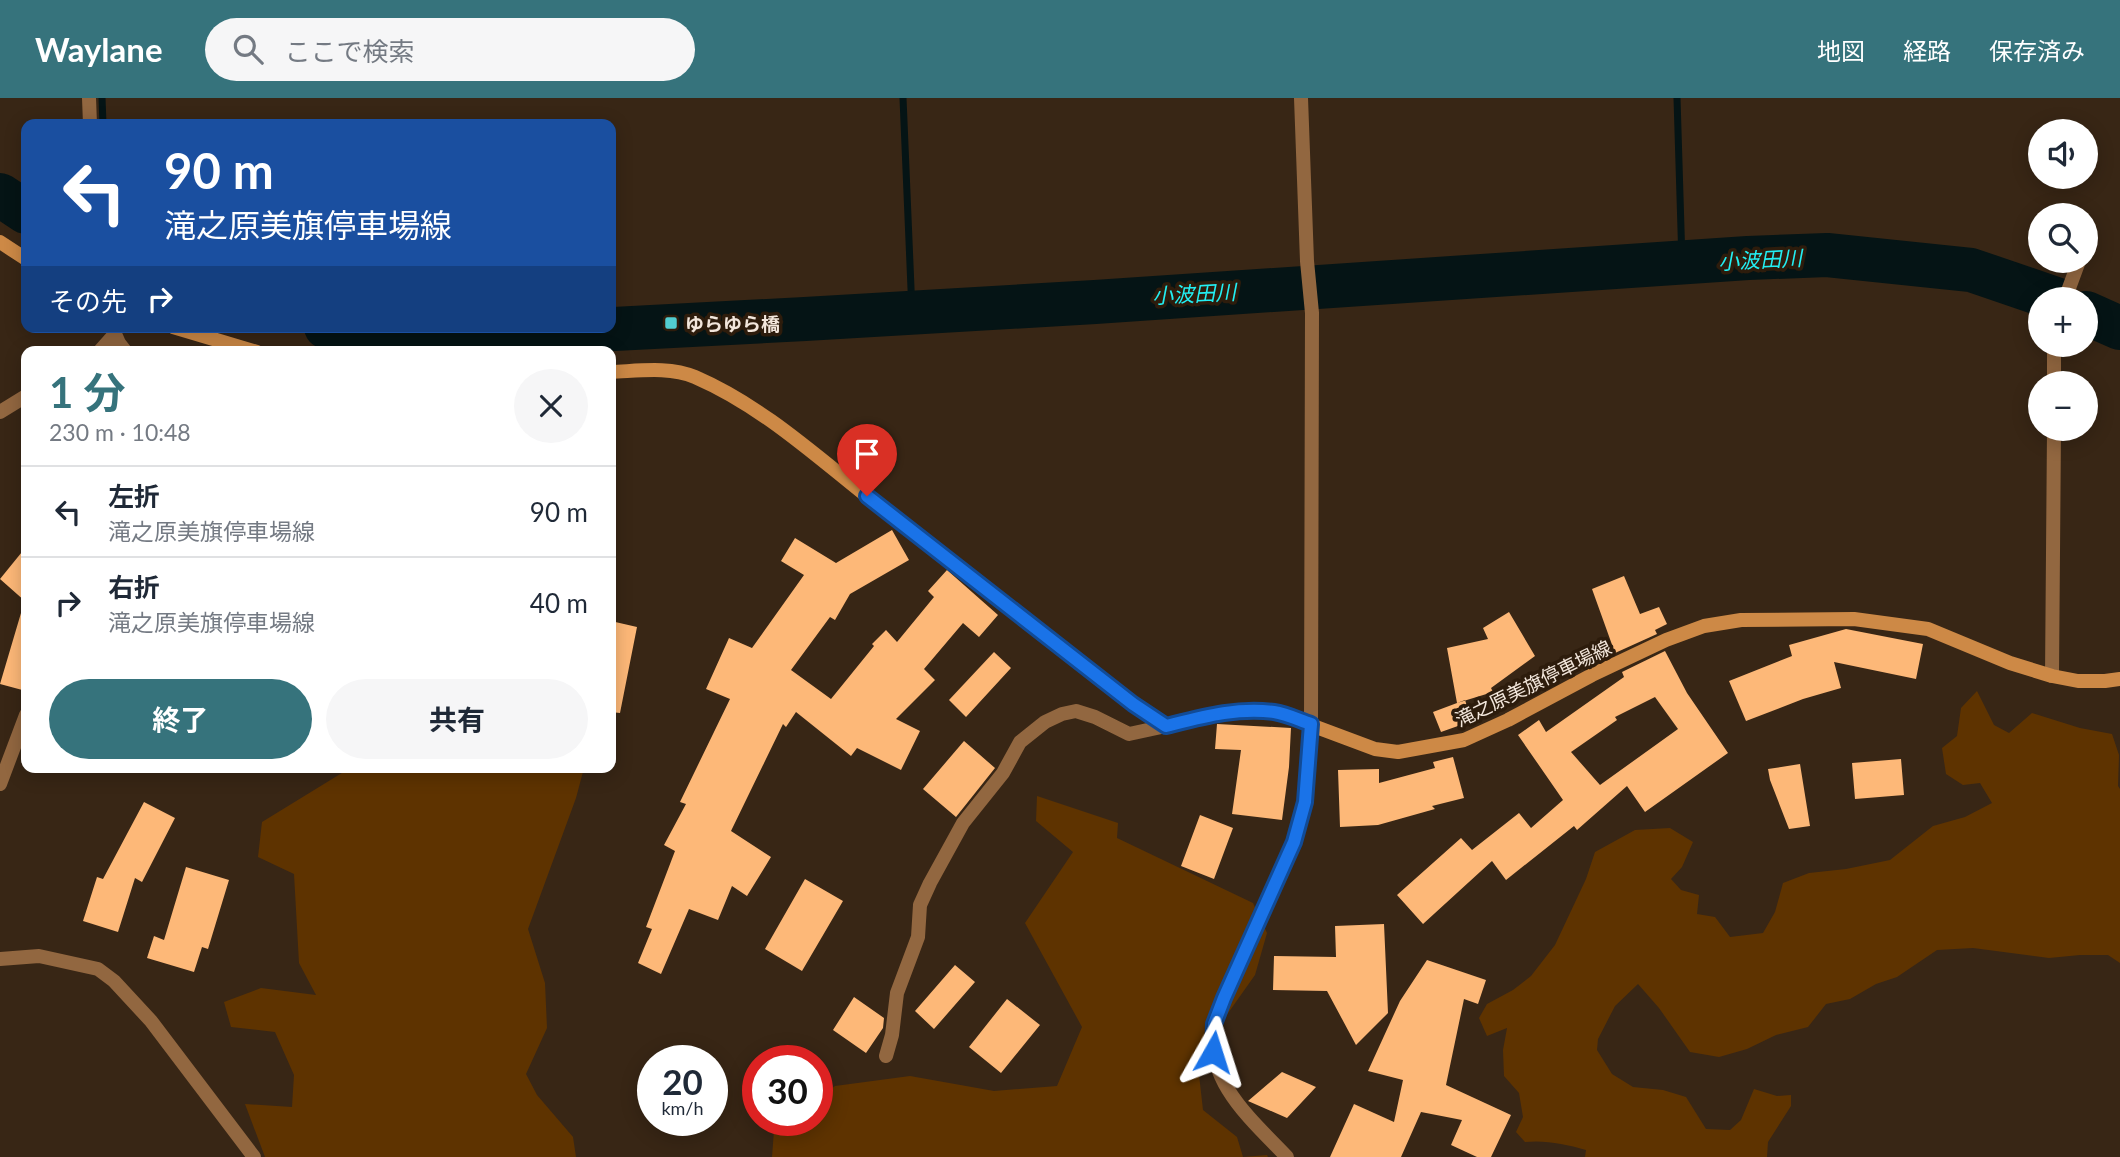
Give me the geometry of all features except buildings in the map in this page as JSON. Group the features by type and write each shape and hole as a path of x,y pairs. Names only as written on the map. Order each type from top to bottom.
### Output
{"main road":[{"path":"0,242 21,257"},
{"path":"193,333 237,346"},
{"path":"616,372 671,370 693,376 747,404 805,445 1122,695 1166,726"},
{"name":"滝之原美旗停車場線","path":"1166,726 1207,715 1243,711 1276,712 1376,749 1398,752 1464,740 1666,640 1704,626 1741,620 1854,619 1928,629 2010,663 2052,676 2078,681 2120,679"}],"street":[{"path":"89,98 90,119"},
{"path":"1287,1157 1241,1109 1219,1077 1213,1052 1214,1024 1294,842 1305,802 1311,724 1312,313 1307,261 1301,98"},
{"path":"0,412 21,399"},
{"path":"2052,676 2053,441"},
{"path":"886,1056 892,1035 897,993 918,937 920,905 963,823 1003,773 1020,742 1045,722 1076,711 1096,717 1129,733 1166,726"},
{"path":"0,783 21,728"},
{"path":"0,959 39,956 98,969 114,981 151,1021 254,1157"}],"shaded area":[{"path":"1977,691 1994,725 2009,733 2032,713 2080,728 2112,734 2119,755 2120,963 2108,955 2049,958 1973,948 1937,950 1897,977 1876,984 1850,999 1826,1004 1808,1027 1776,1035 1747,1049 1719,1057 1690,1052 1659,1008 1638,984 1615,1006 1598,1039 1597,1050 1612,1074 1633,1087 1663,1090 1686,1097 1706,1129 1730,1130 1741,1120 1754,1089 1777,1096 1791,1095 1791,1106 1768,1142 1767,1157 1585,1157 1586,1150 1571,1146 1525,1142 1516,1132 1523,1117 1519,1093 1504,1076 1503,1050 1507,1028 1487,1036 1479,1018 1487,1004 1513,990 1531,976 1555,945 1586,879 1595,852 1635,830 1670,828 1693,842 1682,867 1671,879 1681,890 1699,895 1697,914 1715,917 1730,937 1763,933 1775,912 1783,883 1809,873 1890,860 1933,826 1965,817 1992,803 1980,783 1963,785 1946,774 1942,748 1957,736 1961,708"},
{"path":"342,773 583,773 528,929 545,983 547,1028 526,1074 537,1095 573,1137 576,1157 265,1157 245,1104 292,1107 294,1075 275,1032 231,1027 224,1002 261,988 316,995 299,963 294,874 258,857 262,822"},
{"path":"1037,796 1118,823 1117,838 1253,903 1267,933 1255,975 1197,1057 1203,1110 1237,1137 1243,1157 772,1157 774,1136 833,1136 835,1086 910,1076 994,1091 1057,1086 1082,1027 1025,923 1073,852 1036,821"}],"waterway":[{"path":"102,98 103,119"},
{"path":"903,98 912,312"},
{"path":"1677,98 1682,262"},
{"name":"小波田川","path":"0,195 21,209"},
{"name":"小波田川","path":"616,329 1095,302 1827,255 1971,270 2028,289"},
{"name":"小波田川","path":"2098,318 2120,328"},
{"name":"小波田川","path":"418,333 538,333"}],"place":[{"name":"ゆらゆら橋","path":"671,323"}],"route":[{"path":"867,496 1133,704 1166,726 1207,715 1243,711 1276,712 1311,724 1305,802 1294,842 1224,998 1214,1024 1213,1052"}]}
